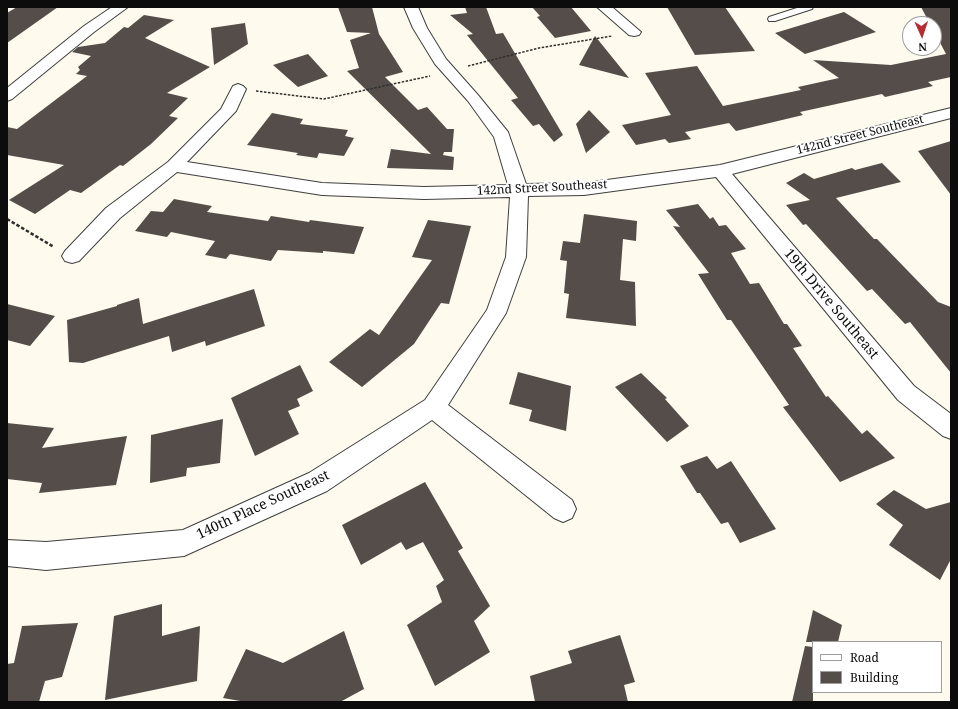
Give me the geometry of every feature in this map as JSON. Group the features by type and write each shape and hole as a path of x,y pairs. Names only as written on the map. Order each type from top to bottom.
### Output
{"street":[{"path":"7,96 89,29 121,7"},
{"path":"411,7 420,28 440,61 473,98 502,136 519,191 516,257 496,313 433,407 563,509"},
{"path":"604,7 634,32"},
{"path":"72,256 113,213 174,166 228,111 238,88"},
{"name":"142nd Street Southeast","path":"174,166 322,189 424,193 584,189 720,171 951,113"},
{"name":"19th Drive Southeast","path":"720,171 906,393 951,428"},
{"name":"140th Place Southeast","path":"7,553 46,556 184,543 318,482 433,407"}],"lane":[{"path":"772,19 809,7"}],"path":[{"path":"238,88 284,96 324,99 338,98 539,48 634,32"},
{"path":"7,219 46,243 72,256"}],"building":[{"path":"17,7 58,7 7,43 7,13"},
{"path":"338,7 372,7 379,34 403,72 385,77 418,110 427,107 447,129 454,129 452,152 444,152 443,155 454,157 453,170 387,168 391,149 431,154 347,71 359,68 350,40 371,33 347,32"},
{"path":"465,7 486,7 496,34 503,33 563,135 554,142 539,124 533,126 511,100 518,98 467,35 473,34 450,15 467,13"},
{"path":"532,7 571,7 591,31 555,38 537,17 540,16"},
{"path":"667,7 725,7 755,51 695,55"},
{"path":"921,7 951,7 951,77 928,82 933,86 885,97 882,94 800,112 803,115 736,131 729,123 685,132 691,139 669,143 665,139 636,145 622,125 671,115 645,73 697,66 723,106 801,90 798,87 839,78 813,60 891,65 942,56 946,54 942,46 942,16 926,16"},
{"path":"844,12 876,32 805,54 775,33"},
{"path":"144,15 174,20 145,38 210,67 167,93 188,98 169,116 178,118 151,144 123,166 120,165 81,193 70,190 35,214 9,200 64,165 7,155 7,127 17,129 87,76 76,74 80,70 78,67 91,56 72,52 78,47 105,43 124,27 128,28"},
{"path":"245,23 248,44 214,65 211,28"},
{"path":"595,36 629,78 579,65"},
{"path":"308,54 328,76 298,87 273,65"},
{"path":"589,110 610,132 586,153 576,124"},
{"path":"272,113 303,119 300,124 348,130 345,136 354,138 344,156 319,153 317,158 296,155 298,153 247,145"},
{"path":"951,141 951,195 918,151"},
{"path":"882,163 901,182 836,198 874,239 877,239 938,302 951,307 951,373 910,322 905,324 872,289 867,291 806,224 803,225 786,205 810,200 786,183 804,173 814,179 852,168 855,170"},
{"path":"174,199 212,206 207,212 268,221 271,216 309,222 310,220 364,227 354,254 323,251 323,253 278,250 271,261 230,254 226,259 205,255 215,241 171,232 167,237 135,231 151,211 163,212"},
{"path":"698,204 710,219 713,217 719,226 726,225 746,249 731,253 750,284 759,283 784,324 787,324 802,346 793,348 826,397 828,396 862,434 867,430 895,458 840,482 783,407 789,405 731,320 727,320 698,274 709,273 673,226 680,227 666,210"},
{"path":"584,214 637,221 636,241 623,239 620,280 635,282 636,326 566,318 569,294 564,293 567,261 560,260 563,241 580,243"},
{"path":"428,220 471,226 449,304 441,303 414,344 362,387 329,362 370,329 379,335 432,260 412,257"},
{"path":"254,289 265,326 206,346 205,341 172,352 169,336 83,363 69,362 67,320 117,306 139,298 143,324"},
{"path":"7,304 55,316 30,346 7,340"},
{"path":"300,365 313,391 297,399 300,406 288,411 299,434 255,456 231,398"},
{"path":"518,372 571,386 566,431 529,421 532,410 509,404"},
{"path":"641,373 667,398 665,399 689,426 667,442 615,387"},
{"path":"223,419 220,463 187,468 186,476 150,483 151,435"},
{"path":"7,423 54,428 42,448 127,436 116,485 39,493 42,483 7,479"},
{"path":"707,456 717,469 731,461 776,529 740,543 728,522 721,524 700,493 697,493 680,466"},
{"path":"425,482 463,548 458,551 490,606 474,621 490,652 435,686 407,625 442,602 436,586 444,580 423,542 406,550 401,542 361,565 342,525"},
{"path":"894,490 926,509 951,502 951,559 940,580 889,545 903,525 876,504"},
{"path":"162,604 162,636 200,626 197,681 105,700 114,616"},
{"path":"813,610 842,625 838,641 806,642"},
{"path":"78,623 62,677 45,681 39,702 7,702 7,664 14,663 22,626"},
{"path":"344,631 364,689 340,702 246,702 223,698 246,649 283,663"},
{"path":"620,635 635,682 624,685 628,702 535,702 530,676 572,663 568,651"},
{"path":"805,646 812,647 813,702 792,702"}]}
